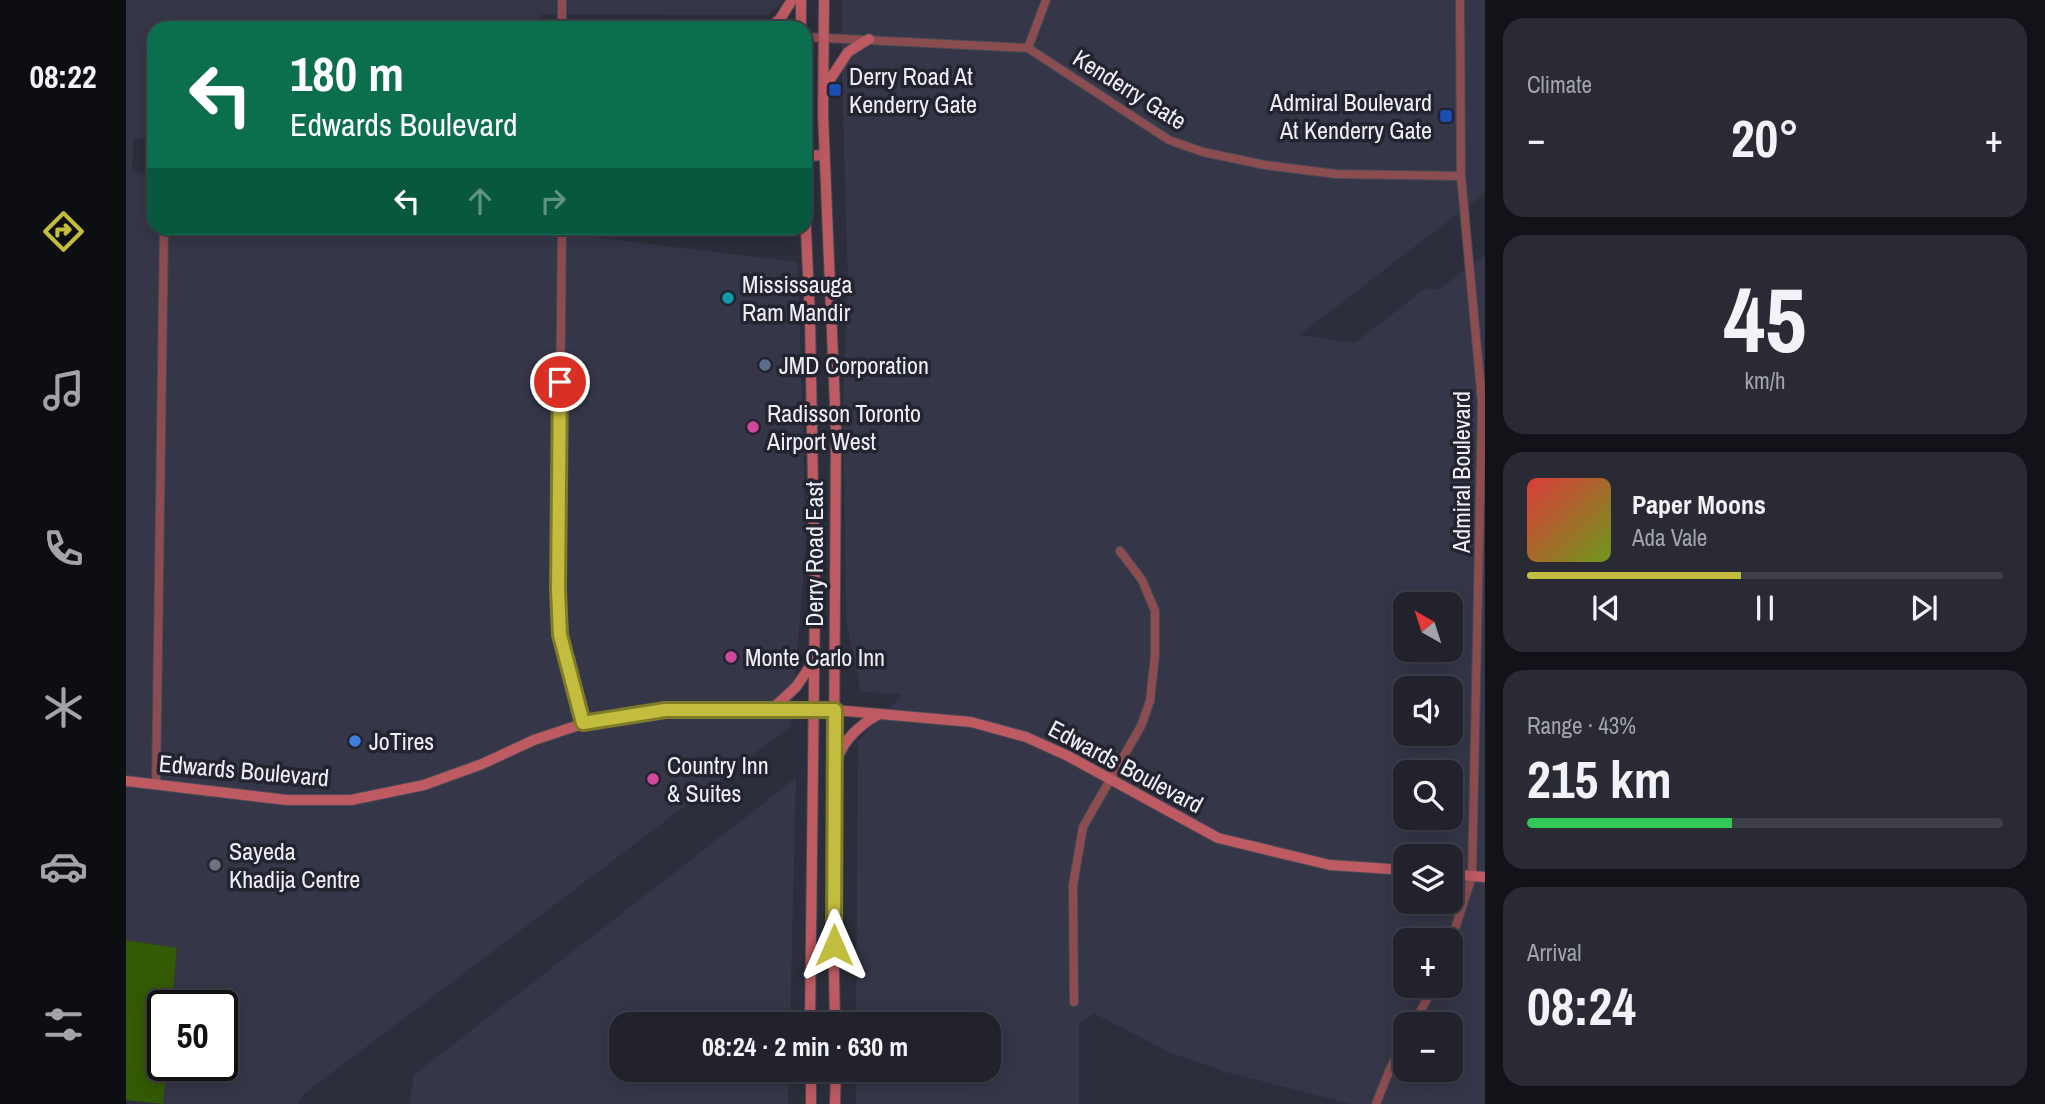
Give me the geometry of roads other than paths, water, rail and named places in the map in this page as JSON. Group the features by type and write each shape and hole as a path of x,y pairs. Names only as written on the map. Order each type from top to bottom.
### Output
{"main road":[{"path":"778,21 792,0"},
{"path":"801,0 801,21"},
{"name":"Derry Road East","path":"824,0 824,155 835,430 835,1012"},
{"path":"824,90 848,52 869,39"},
{"path":"812,156 824,155"},
{"path":"812,226 827,225"},
{"name":"Derry Road East","path":"806,235 815,597 810,1012"},
{"path":"814,542 834,543"},
{"path":"815,597 834,597"},
{"path":"771,710 796,687 814,660"},
{"name":"Edwards Boulevard","path":"126,781 287,800 368,798 445,778 534,740 583,723 665,710 835,710 971,722 1026,737 1068,755 1218,838 1330,865 1393,869"},
{"path":"835,765 848,738 862,724 880,714"},
{"path":"1463,875 1485,877"},
{"path":"811,1082 811,1104"},
{"path":"835,1104 836,1082"}],"street":[{"path":"562,0 562,21"},
{"path":"1028,48 1046,0"},
{"name":"Admiral Boulevard","path":"1455,928 1472,876 1482,402 1461,176 1460,0"},
{"name":"Kenderry Gate","path":"812,37 1028,48 1169,140 1203,152 1265,165 1336,174 1461,176"},
{"path":"156,784 164,235"},
{"path":"562,235 558,596 560,635 583,723"},
{"path":"1074,1002 1073,885 1083,827 1141,726 1150,701 1155,655 1155,611 1142,580 1120,551"},
{"path":"1376,1104 1393,1063"}],"place":[{"name":"Derry Road At Kenderry Gate","path":"835,90"},
{"name":"Admiral Boulevard At Kenderry Gate","path":"1446,116"},
{"name":"Mississauga Ram Mandir","path":"728,298"},
{"name":"JMD Corporation","path":"765,365"},
{"name":"Radisson Toronto Airport West","path":"753,427"},
{"name":"Monte Carlo Inn","path":"731,657"},
{"name":"JoTires","path":"355,741"},
{"name":"Country Inn & Suites","path":"653,779"},
{"name":"Sayeda Khadija Centre","path":"215,865"}]}
